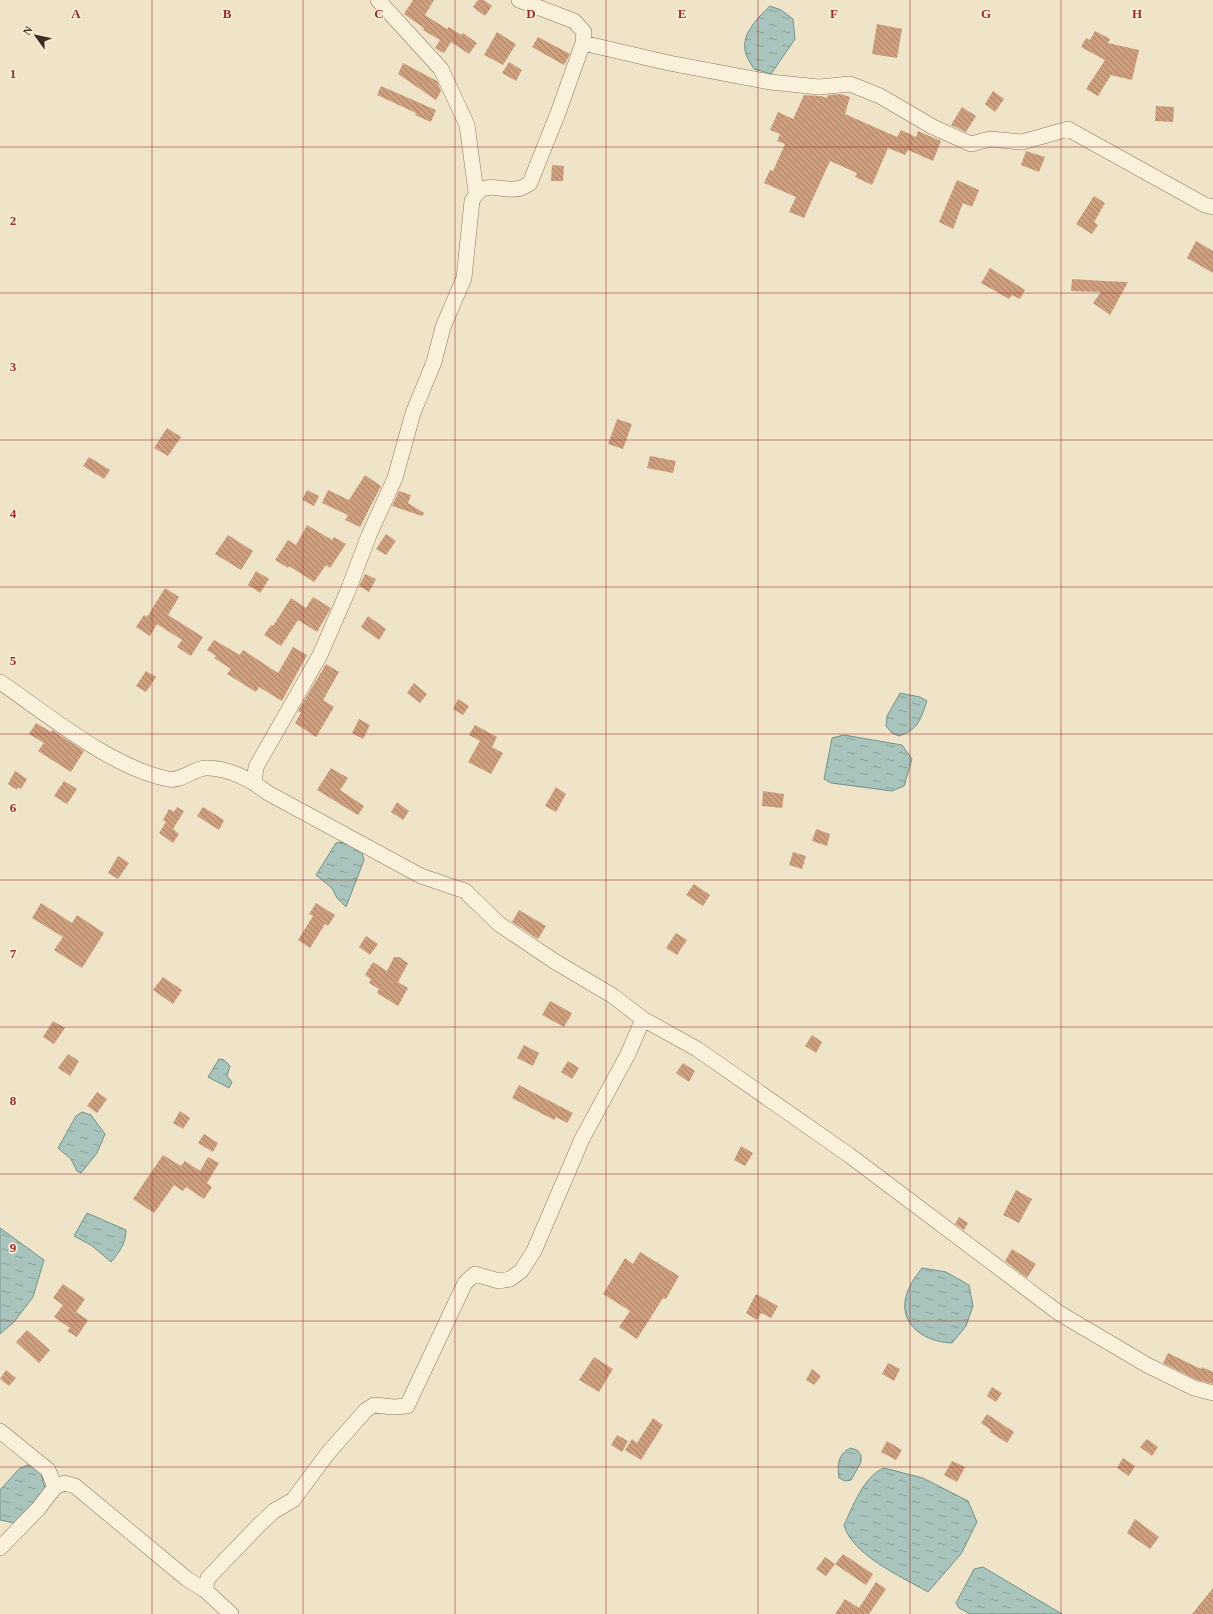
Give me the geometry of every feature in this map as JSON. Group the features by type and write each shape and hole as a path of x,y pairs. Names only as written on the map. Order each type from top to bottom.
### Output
{"street":[{"path":"254,783 256,767 326,642 347,593 369,535 395,478 413,413 434,362 443,327 464,278 472,201 476,192 467,125 441,69 378,0"},
{"path":"476,192 486,187 520,188 530,183 556,120 583,43 584,32 574,21 519,0"},
{"path":"583,43 669,63 770,82 820,87 850,84 880,96 933,127 971,144 990,139 1022,142 1068,129 1205,205 1213,207"},
{"path":"0,682 75,734 135,768 169,780 204,768 236,774 421,876 465,891 499,924 613,996 643,1019 697,1049 849,1155 1059,1313 1147,1365 1194,1388 1213,1393"},
{"path":"205,1590 208,1578 274,1511 293,1500 328,1452 366,1410 374,1405 394,1407 407,1406 465,1283 475,1274 498,1281 510,1279 521,1271 534,1251 582,1139 628,1054 643,1019"},
{"path":"0,1431 48,1470 54,1487"},
{"path":"1,1544 38,1509 54,1487 64,1483 75,1486 187,1579 205,1590 231,1614"}],"water":[{"path":"770,6 781,10 793,19 795,39 771,74 754,69 745,49 748,32 758,18"},
{"path":"900,693 920,697 927,701 915,727 899,736 892,733 886,726 887,716"},
{"path":"844,735 902,745 912,759 904,786 892,791 831,783 824,779 832,738"},
{"path":"345,842 361,849 364,860 346,907 337,898 332,888 316,875 336,843"},
{"path":"219,1059 224,1060 230,1066 227,1076 232,1082 229,1088 208,1077"},
{"path":"82,1112 91,1115 105,1134 97,1153 81,1173 77,1171 71,1159 58,1148 76,1116"},
{"path":"87,1213 126,1230 122,1248 111,1262 91,1245 74,1236"},
{"path":"0,1228 44,1260 33,1297 14,1322 0,1334"},
{"path":"922,1268 946,1272 969,1285 973,1306 966,1326 952,1343 940,1342 920,1333 907,1318 905,1309 906,1298 911,1283"},
{"path":"850,1448 857,1450 861,1455 861,1462 851,1480 845,1481 839,1478 838,1464 843,1454"},
{"path":"28,1465 40,1470 45,1488 35,1503 14,1523 0,1520 0,1490 19,1469"},
{"path":"884,1468 923,1478 968,1501 977,1522 961,1554 928,1592 892,1572 867,1555 849,1536 844,1525 860,1492 877,1472"},
{"path":"983,1567 1062,1614 970,1614 959,1608 956,1603 974,1569"}],"building":[{"path":"413,0 434,0 425,15 447,29 449,27 461,35 463,33 477,43 469,54 451,42 444,53 435,48 440,40 423,30 424,28 404,14"},
{"path":"478,0 484,0 492,6 485,16 473,7"},
{"path":"877,24 902,29 897,58 872,54"},
{"path":"1095,31 1110,39 1108,43 1139,50 1132,80 1111,75 1098,96 1086,89 1105,60 1081,47 1086,38 1090,40"},
{"path":"497,32 516,44 503,65 484,55"},
{"path":"538,37 570,54 564,65 532,47"},
{"path":"509,62 522,70 516,81 502,73"},
{"path":"403,63 437,81 441,91 436,100 398,74"},
{"path":"381,86 436,110 431,122 415,115 416,113 377,95"},
{"path":"993,91 1004,99 995,112 985,104"},
{"path":"841,94 850,97 845,114 897,137 901,130 916,137 918,131 941,141 933,161 908,150 905,155 888,148 872,185 855,177 857,173 830,161 804,218 789,212 796,197 764,183 770,170 773,171 785,144 777,141 780,134 770,130 778,112 793,119 804,95 821,96 827,98 828,95"},
{"path":"1156,106 1174,107 1173,122 1155,121"},
{"path":"962,107 976,116 966,132 951,125"},
{"path":"1026,151 1045,157 1039,172 1021,165"},
{"path":"552,165 564,166 563,181 551,181"},
{"path":"957,180 979,190 972,207 963,203 953,229 939,222"},
{"path":"1094,196 1105,203 1094,222 1098,225 1092,234 1076,224"},
{"path":"1196,241 1213,251 1213,273 1187,258"},
{"path":"990,268 1025,290 1020,299 1012,295 1009,299 981,283"},
{"path":"1072,279 1128,282 1110,315 1093,303 1101,292 1071,291"},
{"path":"617,419 632,424 623,449 608,444"},
{"path":"167,428 181,437 168,456 154,448"},
{"path":"650,456 676,461 673,473 647,468"},
{"path":"89,457 110,470 104,479 83,466"},
{"path":"365,475 381,486 360,527 345,520 348,515 322,503 328,490 349,500"},
{"path":"307,490 319,496 314,506 302,500"},
{"path":"399,491 411,495 408,503 424,513 422,516 392,506"},
{"path":"307,525 332,540 334,537 346,544 330,568 326,565 314,582 289,566 288,568 275,560 288,540 296,545"},
{"path":"386,534 396,541 386,555 376,549"},
{"path":"228,535 253,551 241,570 215,554"},
{"path":"256,571 269,579 260,593 248,585"},
{"path":"365,574 376,579 369,592 359,586"},
{"path":"165,588 179,597 168,615 203,637 191,656 177,647 182,640 157,624 150,636 136,627 144,615 147,617"},
{"path":"313,597 331,608 317,632 298,620 281,646 264,635 271,625 273,626 291,598 306,608"},
{"path":"368,616 386,629 379,640 361,627"},
{"path":"214,640 240,655 243,650 278,673 293,647 307,655 282,701 259,687 256,692 227,674 231,669 214,658 216,656 207,650"},
{"path":"326,664 339,672 323,700 334,707 316,737 295,723 301,713 298,711"},
{"path":"146,671 156,677 146,692 136,686"},
{"path":"414,683 427,694 420,703 407,693"},
{"path":"458,699 469,706 463,715 453,709"},
{"path":"359,719 370,725 363,739 352,733"},
{"path":"36,723 51,732 52,730 84,751 71,772 38,751 44,743 29,734"},
{"path":"475,725 497,737 492,747 503,753 491,774 468,762 480,741 469,735"},
{"path":"331,768 348,778 340,790 364,806 358,815 317,790"},
{"path":"15,771 27,779 21,789 18,787 17,790 8,784"},
{"path":"64,781 77,789 67,804 54,796"},
{"path":"556,787 566,794 556,812 545,806"},
{"path":"763,791 784,794 782,808 762,806"},
{"path":"397,802 409,811 403,820 391,812"},
{"path":"177,807 184,811 173,829 179,834 173,843 159,833 166,822 163,820 169,809 174,812"},
{"path":"203,807 224,820 219,830 197,816"},
{"path":"816,829 830,834 827,846 812,841"},
{"path":"793,852 806,856 802,869 789,865"},
{"path":"118,856 129,863 118,879 108,873"},
{"path":"694,884 710,895 703,906 686,895"},
{"path":"41,903 72,923 77,915 104,933 82,968 54,950 63,937 32,918"},
{"path":"316,903 335,915 328,926 325,924 310,948 298,940 313,916 309,914"},
{"path":"519,910 546,926 538,939 512,922"},
{"path":"676,933 687,940 677,955 666,948"},
{"path":"366,936 378,944 370,955 359,947"},
{"path":"394,957 399,957 408,963 398,982 408,988 398,1006 377,993 379,989 369,983 371,979 365,975 373,962 387,971"},
{"path":"163,977 182,990 173,1004 153,990"},
{"path":"550,1001 572,1013 564,1027 542,1015"},
{"path":"53,1021 65,1028 54,1044 43,1037"},
{"path":"812,1035 822,1042 816,1053 805,1046"},
{"path":"524,1045 539,1053 533,1066 517,1058"},
{"path":"68,1054 79,1061 70,1076 58,1068"},
{"path":"568,1061 579,1068 572,1079 561,1072"},
{"path":"683,1063 695,1071 689,1082 676,1073"},
{"path":"519,1085 573,1113 567,1123 556,1117 554,1120 512,1098"},
{"path":"97,1092 107,1099 97,1113 87,1106"},
{"path":"180,1111 190,1118 183,1129 173,1123"},
{"path":"204,1134 218,1143 213,1152 198,1143"},
{"path":"741,1146 753,1153 745,1166 734,1160"},
{"path":"163,1155 181,1166 185,1161 200,1171 208,1157 219,1163 207,1183 212,1187 204,1199 186,1187 183,1191 174,1185 154,1213 133,1199"},
{"path":"1016,1190 1032,1199 1019,1223 1003,1215"},
{"path":"959,1217 968,1223 964,1230 955,1224"},
{"path":"1012,1249 1036,1264 1027,1278 1005,1261"},
{"path":"640,1252 679,1276 666,1299 663,1298 637,1339 619,1327 630,1311 603,1294 625,1258 633,1264"},
{"path":"63,1284 85,1299 76,1312 88,1320 77,1337 67,1331 70,1328 54,1317 63,1305 53,1298"},
{"path":"756,1294 778,1306 771,1318 761,1313 757,1320 746,1313"},
{"path":"27,1330 50,1350 39,1363 16,1342"},
{"path":"1168,1353 1201,1369 1202,1367 1213,1372 1213,1384 1197,1380 1163,1363"},
{"path":"594,1357 613,1369 599,1392 579,1380"},
{"path":"888,1363 900,1369 894,1381 882,1374"},
{"path":"812,1369 821,1376 814,1385 806,1380"},
{"path":"6,1370 16,1378 9,1386 0,1379"},
{"path":"992,1387 1002,1393 996,1402 987,1396"},
{"path":"987,1414 1014,1432 1007,1443 990,1432 991,1430 981,1423"},
{"path":"653,1418 663,1425 641,1460 625,1450 632,1439 637,1443"},
{"path":"617,1435 628,1441 622,1452 611,1445"},
{"path":"1147,1439 1158,1447 1152,1456 1140,1447"},
{"path":"887,1441 902,1450 896,1460 881,1452"},
{"path":"1123,1458 1135,1466 1129,1476 1117,1468"},
{"path":"952,1461 965,1467 957,1482 944,1475"},
{"path":"1135,1519 1159,1537 1150,1549 1127,1533"},
{"path":"843,1554 873,1574 866,1585 835,1564"},
{"path":"825,1557 835,1564 826,1576 816,1569"},
{"path":"876,1582 886,1589 869,1614 835,1614 845,1599 859,1608"},
{"path":"1213,1588 1213,1614 1192,1614"}]}
